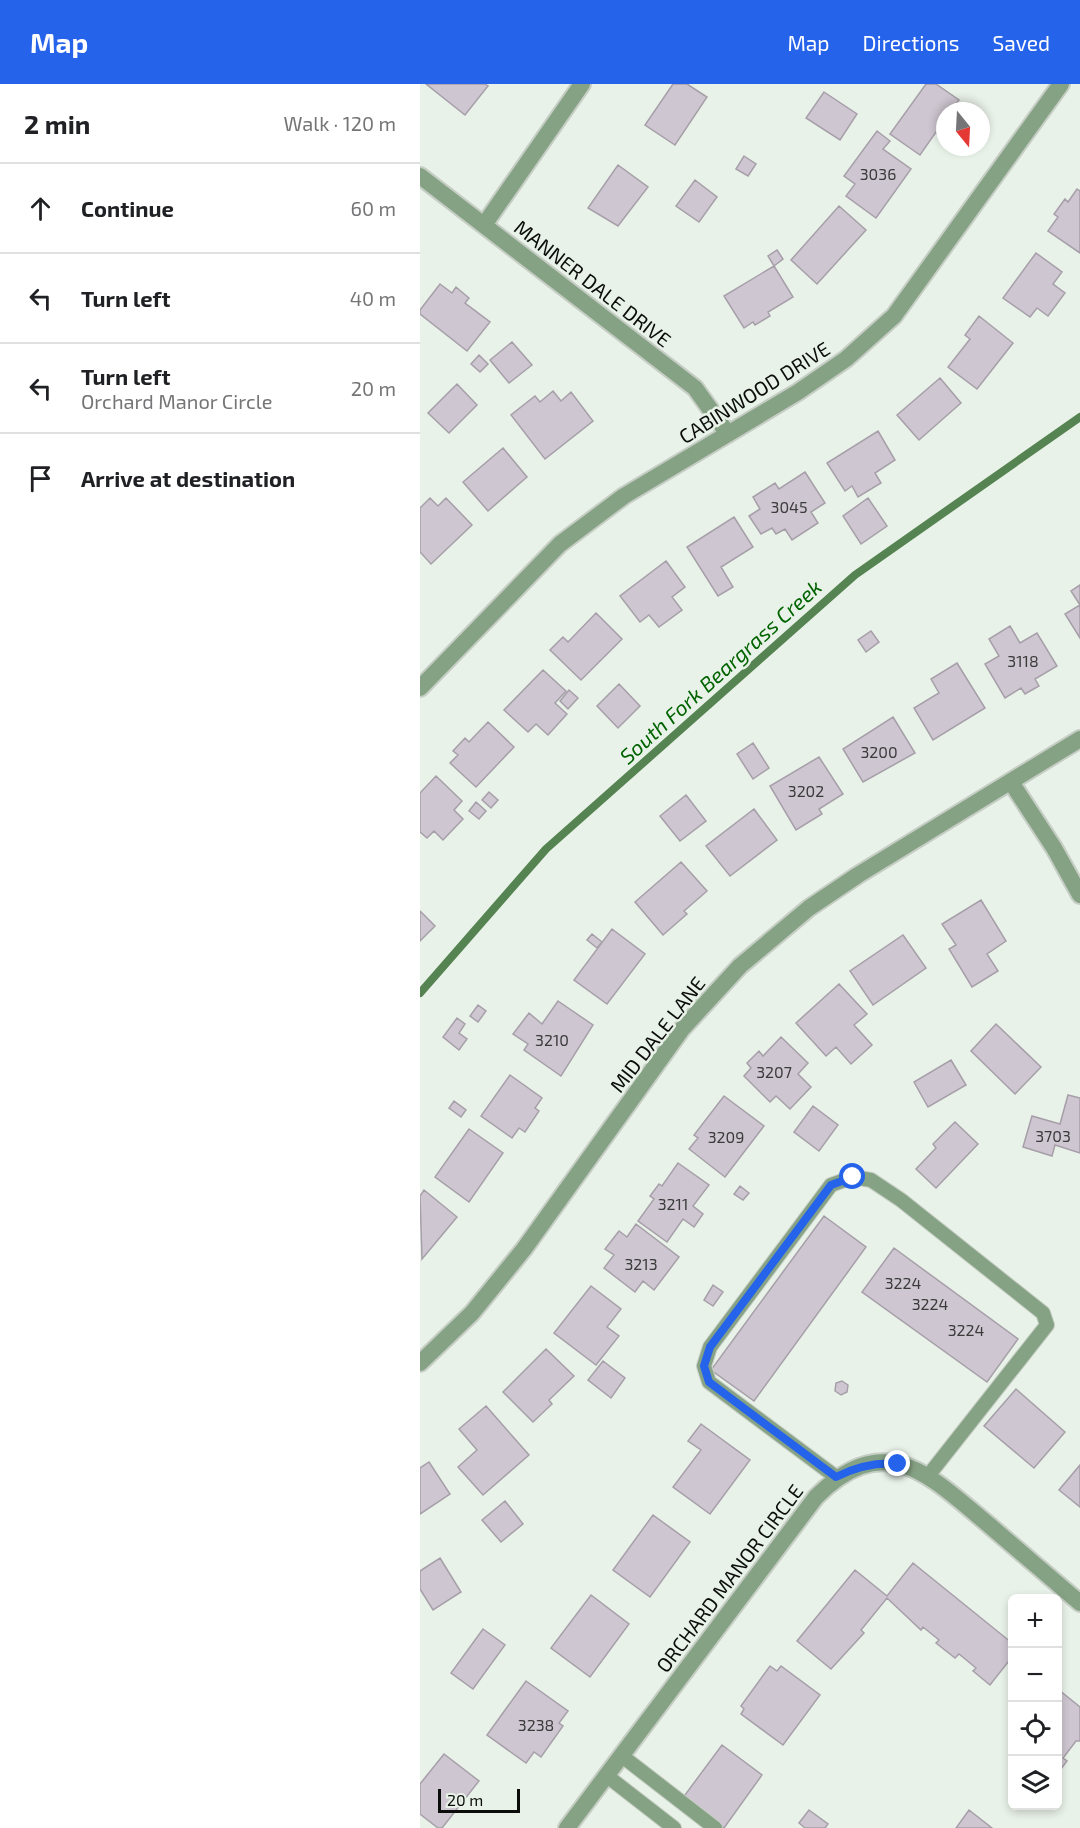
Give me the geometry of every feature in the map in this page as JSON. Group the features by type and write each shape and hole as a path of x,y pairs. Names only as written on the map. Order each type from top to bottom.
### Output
{"street":[{"path":"484,225 582,84"},
{"name":"CABINWOOD DRIVE","path":"420,688 560,544 624,496 798,392 846,359 894,316 1061,84"},
{"name":"MANNER DALE DRIVE","path":"420,176 695,388 728,434"},
{"name":"MID DALE LANE","path":"420,1363 472,1313 524,1249 682,1029 740,966 808,908 1080,739"},
{"path":"1011,782 1054,848 1080,895"},
{"name":"ORCHARD MANOR CIRCLE","path":"567,1828 816,1497 836,1477 852,1468 879,1463 898,1464 928,1476 1080,1604"}],"lane":[{"path":"836,1477 709,1382 704,1366 710,1347 831,1185 853,1177 871,1180 901,1200 1043,1313 1047,1326 928,1476"},
{"path":"622,1756 715,1828"},
{"path":"607,1776 674,1828"}],"building":[{"path":"426,84 485,84 488,86 465,115"},
{"path":"673,84 687,84 707,97 675,145 645,125"},
{"path":"926,84 936,84 959,100 958,102 936,102 936,132 920,155 890,134"},
{"path":"824,92 857,114 840,140 806,118"},
{"path":"877,131 890,141 883,149 911,169 876,218 846,196 855,184 844,176"},
{"path":"744,156 756,164 748,176 736,169"},
{"path":"618,165 648,187 618,226 588,208"},
{"path":"695,180 717,197 699,222 676,206"},
{"path":"1077,189 1080,191 1080,253 1048,231 1058,217 1054,214 1065,199 1068,202"},
{"path":"839,206 866,230 817,284 791,260"},
{"path":"777,250 783,259 774,266 768,256"},
{"path":"1036,253 1062,272 1053,284 1065,293 1048,316 1037,308 1030,317 1003,298"},
{"path":"774,266 793,297 768,312 770,316 755,325 753,322 744,328 724,296"},
{"path":"440,284 452,293 456,287 469,298 465,303 490,322 467,351 420,314 420,310"},
{"path":"979,316 1013,343 977,389 948,367 970,339 965,335"},
{"path":"512,342 532,365 509,383 490,360"},
{"path":"479,355 488,364 480,372 471,364"},
{"path":"940,378 961,403 919,440 897,415"},
{"path":"457,384 477,405 449,433 428,413"},
{"path":"553,391 561,401 571,392 593,421 545,459 511,415 535,396 540,402"},
{"path":"878,431 895,460 875,473 881,483 858,497 852,486 845,491 827,463"},
{"path":"503,448 527,477 488,511 463,482"},
{"path":"805,472 825,503 811,512 818,523 792,540 785,529 776,534 772,528 761,534 749,516 760,509 753,497 775,483 779,489"},
{"path":"430,498 438,506 446,498 472,525 431,564 420,552 420,508"},
{"path":"868,498 887,526 861,544 843,516"},
{"path":"734,517 753,547 721,567 733,587 718,596 687,547"},
{"path":"666,561 685,587 672,597 682,610 659,627 649,615 640,622 620,596"},
{"path":"1080,585 1080,605 1071,591"},
{"path":"1080,605 1080,638 1065,614"},
{"path":"596,613 622,639 581,680 550,650 563,637 568,642"},
{"path":"1010,626 1020,643 1037,633 1057,666 1035,679 1039,686 1025,694 1021,688 1005,698 985,664 999,656 989,639"},
{"path":"871,631 879,642 866,652 858,640"},
{"path":"957,663 985,708 933,740 914,708 939,693 931,679"},
{"path":"543,670 566,691 555,703 567,714 548,735 536,724 528,732 504,710"},
{"path":"619,684 640,706 618,728 597,706"},
{"path":"569,690 578,698 568,709 560,701"},
{"path":"893,717 915,753 863,782 843,749"},
{"path":"488,722 514,747 476,787 450,763 458,755 453,751 465,738 469,742"},
{"path":"753,743 769,768 753,779 737,754"},
{"path":"819,757 843,794 819,809 822,814 796,830 770,786"},
{"path":"436,776 462,801 454,810 463,819 443,840 434,831 427,838 420,832 420,793"},
{"path":"489,792 498,800 491,808 482,800"},
{"path":"686,795 706,821 680,841 660,816"},
{"path":"476,802 486,811 479,819 469,811"},
{"path":"754,809 777,840 730,876 706,846"},
{"path":"681,862 707,891 684,911 687,914 663,935 635,902"},
{"path":"981,900 1006,941 987,954 998,971 972,987 949,949 956,945 942,924"},
{"path":"420,911 435,926 420,941"},
{"path":"612,929 645,954 607,1004 574,980"},
{"path":"592,934 602,942 597,948 587,940"},
{"path":"903,935 926,968 873,1005 850,971"},
{"path":"839,984 867,1014 854,1025 872,1045 851,1064 836,1047 826,1056 796,1023"},
{"path":"558,1001 593,1025 561,1076 524,1050 528,1044 513,1034 529,1013 542,1024"},
{"path":"478,1005 486,1011 478,1022 470,1016"},
{"path":"457,1018 465,1024 459,1033 467,1039 459,1050 443,1037"},
{"path":"996,1024 1041,1067 1015,1094 971,1051"},
{"path":"781,1037 808,1063 798,1074 811,1087 790,1109 776,1096 770,1102 744,1076 751,1068 747,1063 759,1051 763,1056"},
{"path":"951,1060 966,1085 928,1107 914,1082"},
{"path":"510,1075 542,1098 535,1108 539,1111 525,1132 519,1128 512,1138 481,1116"},
{"path":"1068,1095 1080,1098 1080,1153 1055,1145 1052,1156 1023,1147 1032,1116 1060,1124"},
{"path":"724,1096 764,1126 725,1177 689,1149 698,1138 694,1135"},
{"path":"454,1101 466,1110 461,1117 449,1108"},
{"path":"813,1106 838,1125 819,1151 794,1132"},
{"path":"955,1122 978,1144 936,1188 916,1169 936,1148 933,1144"},
{"path":"469,1129 503,1153 469,1202 435,1177"},
{"path":"678,1163 709,1185 693,1206 703,1214 694,1227 683,1219 667,1242 638,1221 654,1199 650,1196 659,1184 662,1186"},
{"path":"740,1186 749,1193 743,1200 734,1194"},
{"path":"424,1190 457,1217 422,1259 420,1196"},
{"path":"824,1216 866,1247 754,1401 711,1370"},
{"path":"636,1224 679,1257 654,1290 643,1281 635,1292 604,1268 614,1255 605,1249 619,1231 627,1237"},
{"path":"894,1248 1018,1339 987,1382 862,1292"},
{"path":"713,1285 723,1292 713,1306 704,1300"},
{"path":"591,1286 621,1309 607,1327 619,1336 596,1365 554,1333"},
{"path":"546,1349 574,1376 549,1400 552,1404 533,1422 503,1392"},
{"path":"603,1361 625,1378 611,1398 588,1380"},
{"path":"842,1381 848,1385 847,1392 841,1395 835,1391 836,1383"},
{"path":"1016,1389 1065,1432 1034,1468 984,1426"},
{"path":"486,1406 529,1455 483,1495 458,1467 477,1450 459,1429"},
{"path":"701,1424 750,1460 710,1514 673,1487 701,1450 688,1441"},
{"path":"429,1462 450,1494 420,1514 420,1468"},
{"path":"1080,1465 1080,1507 1059,1490"},
{"path":"505,1501 523,1524 501,1542 482,1520"},
{"path":"653,1515 690,1542 650,1597 613,1570"},
{"path":"440,1558 461,1592 433,1610 420,1589 420,1571"},
{"path":"913,1563 1008,1640 1008,1662 990,1685 973,1671 976,1668 959,1654 955,1658 936,1643 939,1640 923,1627 921,1630 887,1598 861,1630 864,1633 831,1669 797,1641 855,1570 887,1596"},
{"path":"591,1595 629,1624 590,1677 551,1648"},
{"path":"483,1629 505,1645 473,1689 451,1673"},
{"path":"770,1666 777,1671 781,1666 820,1695 783,1745 741,1714 744,1709 741,1706"},
{"path":"526,1681 568,1711 559,1723 563,1726 541,1757 534,1752 526,1763 487,1735"},
{"path":"1062,1692 1080,1707 1080,1741 1076,1741 1063,1758 1067,1761 1062,1768"},
{"path":"722,1745 762,1775 724,1828 682,1799"},
{"path":"444,1754 479,1781 442,1828 438,1828 420,1814 420,1784"},
{"path":"809,1810 828,1824 825,1828 805,1828 799,1823"},
{"path":"969,1810 992,1828 956,1828"}],"waterway":[{"name":"South Fork Beargrass Creek","path":"420,993 546,849 855,575 1080,417"}],"route":[{"path":"853,1177 831,1185 710,1347 704,1366 709,1382 836,1477 852,1468 879,1463 898,1464"}]}
